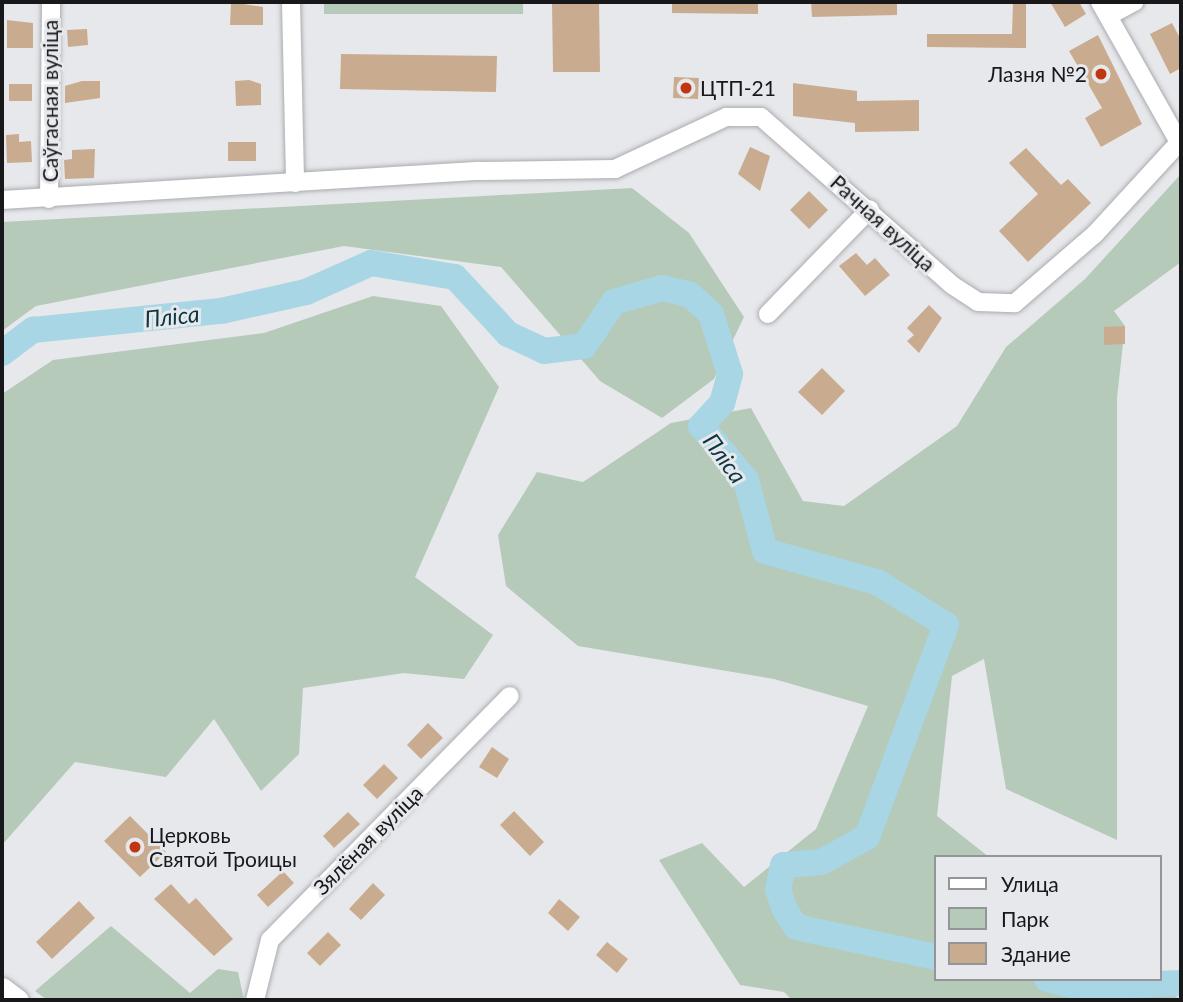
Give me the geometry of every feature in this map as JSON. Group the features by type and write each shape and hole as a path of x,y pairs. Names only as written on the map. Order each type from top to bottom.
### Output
{"street":[{"name":"Саўгасная вуліца","path":"49,199 51,2"},
{"path":"2,200 295,183 291,2"},
{"path":"1134,2 1104,9 1179,146"},
{"name":"Рачная вуліца","path":"295,183 615,169 726,117 761,117 978,302 1015,303 1095,234 1179,146"},
{"path":"768,314 870,209"},
{"name":"Зялёная вуліца","path":"255,1000 270,940 510,696"},
{"path":"2,988 18,1000"}],"green space":[{"path":"324,2 523,2 523,14 324,14"},
{"path":"1181,174 1181,262 1114,311 1125,326 1117,398 1117,840 1006,789 984,659 952,676 937,816 986,855 934,855 934,981 1160,981 1180,1000 792,1000 784,992 740,985 659,860 702,843 744,887 816,829 868,706 774,679 578,646 506,586 498,535 537,472 583,482 671,423 751,408 803,501 844,506 957,426 1006,347 1085,279"},
{"path":"632,188 689,233 744,317 714,379 662,418 600,381 501,267 344,246 36,306 2,331 2,222"},
{"path":"373,296 441,306 499,387 415,577 493,635 464,679 404,673 303,688 299,754 261,791 214,719 166,777 75,762 2,845 2,394 53,360 264,333"},
{"path":"111,926 190,993 218,969 238,972 244,1000 47,1000 35,991"}],"building":[{"path":"231,2 263,7 263,25 230,25"},
{"path":"552,2 599,2 600,72 553,72"},
{"path":"672,2 758,2 758,14 672,13"},
{"path":"811,2 897,2 897,15 812,17"},
{"path":"1013,2 1026,2 1026,48 927,47 927,34 1012,34"},
{"path":"1050,2 1079,2 1086,14 1065,27"},
{"path":"7,20 33,23 33,48 7,48"},
{"path":"1172,23 1181,40 1181,68 1170,74 1150,34"},
{"path":"87,29 88,45 68,47 67,30"},
{"name":"Лазня №2","path":"1098,35 1142,124 1101,147 1085,118 1102,108 1069,51"},
{"path":"341,54 497,56 496,92 340,89"},
{"name":"ЦТП-21","path":"674,77 699,78 698,99 673,98"},
{"path":"249,80 261,84 261,105 236,106 235,81"},
{"path":"82,81 100,81 100,98 65,103 65,86"},
{"path":"793,83 857,91 857,101 919,100 919,131 855,132 855,123 793,116"},
{"path":"9,84 32,84 32,101 9,101"},
{"path":"19,134 19,142 31,141 32,162 7,163 6,135"},
{"path":"228,142 256,142 256,161 228,161"},
{"path":"750,147 770,156 760,191 738,174"},
{"path":"1026,148 1061,185 1068,179 1091,203 1028,262 999,231 1038,194 1009,163"},
{"path":"95,149 94,178 65,179 64,160 72,159 72,150"},
{"path":"809,191 828,210 809,229 790,210"},
{"path":"856,253 867,265 875,258 890,275 865,296 839,266"},
{"path":"929,305 942,318 919,353 907,341 914,335 907,328"},
{"path":"1125,326 1125,344 1104,345 1104,327"},
{"path":"822,368 845,391 822,415 798,392"},
{"path":"428,723 443,738 421,759 407,745"},
{"path":"492,747 509,759 497,778 479,767"},
{"path":"384,764 398,778 377,799 363,785"},
{"path":"514,811 544,842 530,856 500,825"},
{"path":"348,812 360,824 334,848 323,836"},
{"name":"Церковь Святой Троицы","path":"130,816 166,852 140,877 104,841"},
{"path":"283,871 294,883 268,907 257,895"},
{"path":"373,883 385,895 361,920 349,909"},
{"path":"171,884 189,904 196,898 233,939 214,956 154,899"},
{"path":"559,899 580,917 568,931 548,913"},
{"path":"79,901 95,918 52,959 36,942"},
{"path":"328,932 341,945 320,966 307,953"},
{"path":"607,942 628,959 617,973 596,955"}],"waterway":[{"name":"Пліса","path":"2,353 33,330 221,311 306,292 371,263 455,277 508,334 544,351 584,346 614,302 662,288 689,294 711,314 730,374 722,403 701,426 746,480 765,551 877,582 946,625 867,837 821,862 783,865 778,890 785,910 796,927 934,957"},
{"name":"Пліса","path":"1056,981 1083,987 1181,983"}],"place":[{"name":"Лазня №2","path":"1101,74"},
{"name":"ЦТП-21","path":"686,88"},
{"name":"Церковь Святой Троицы","path":"135,847"}]}
